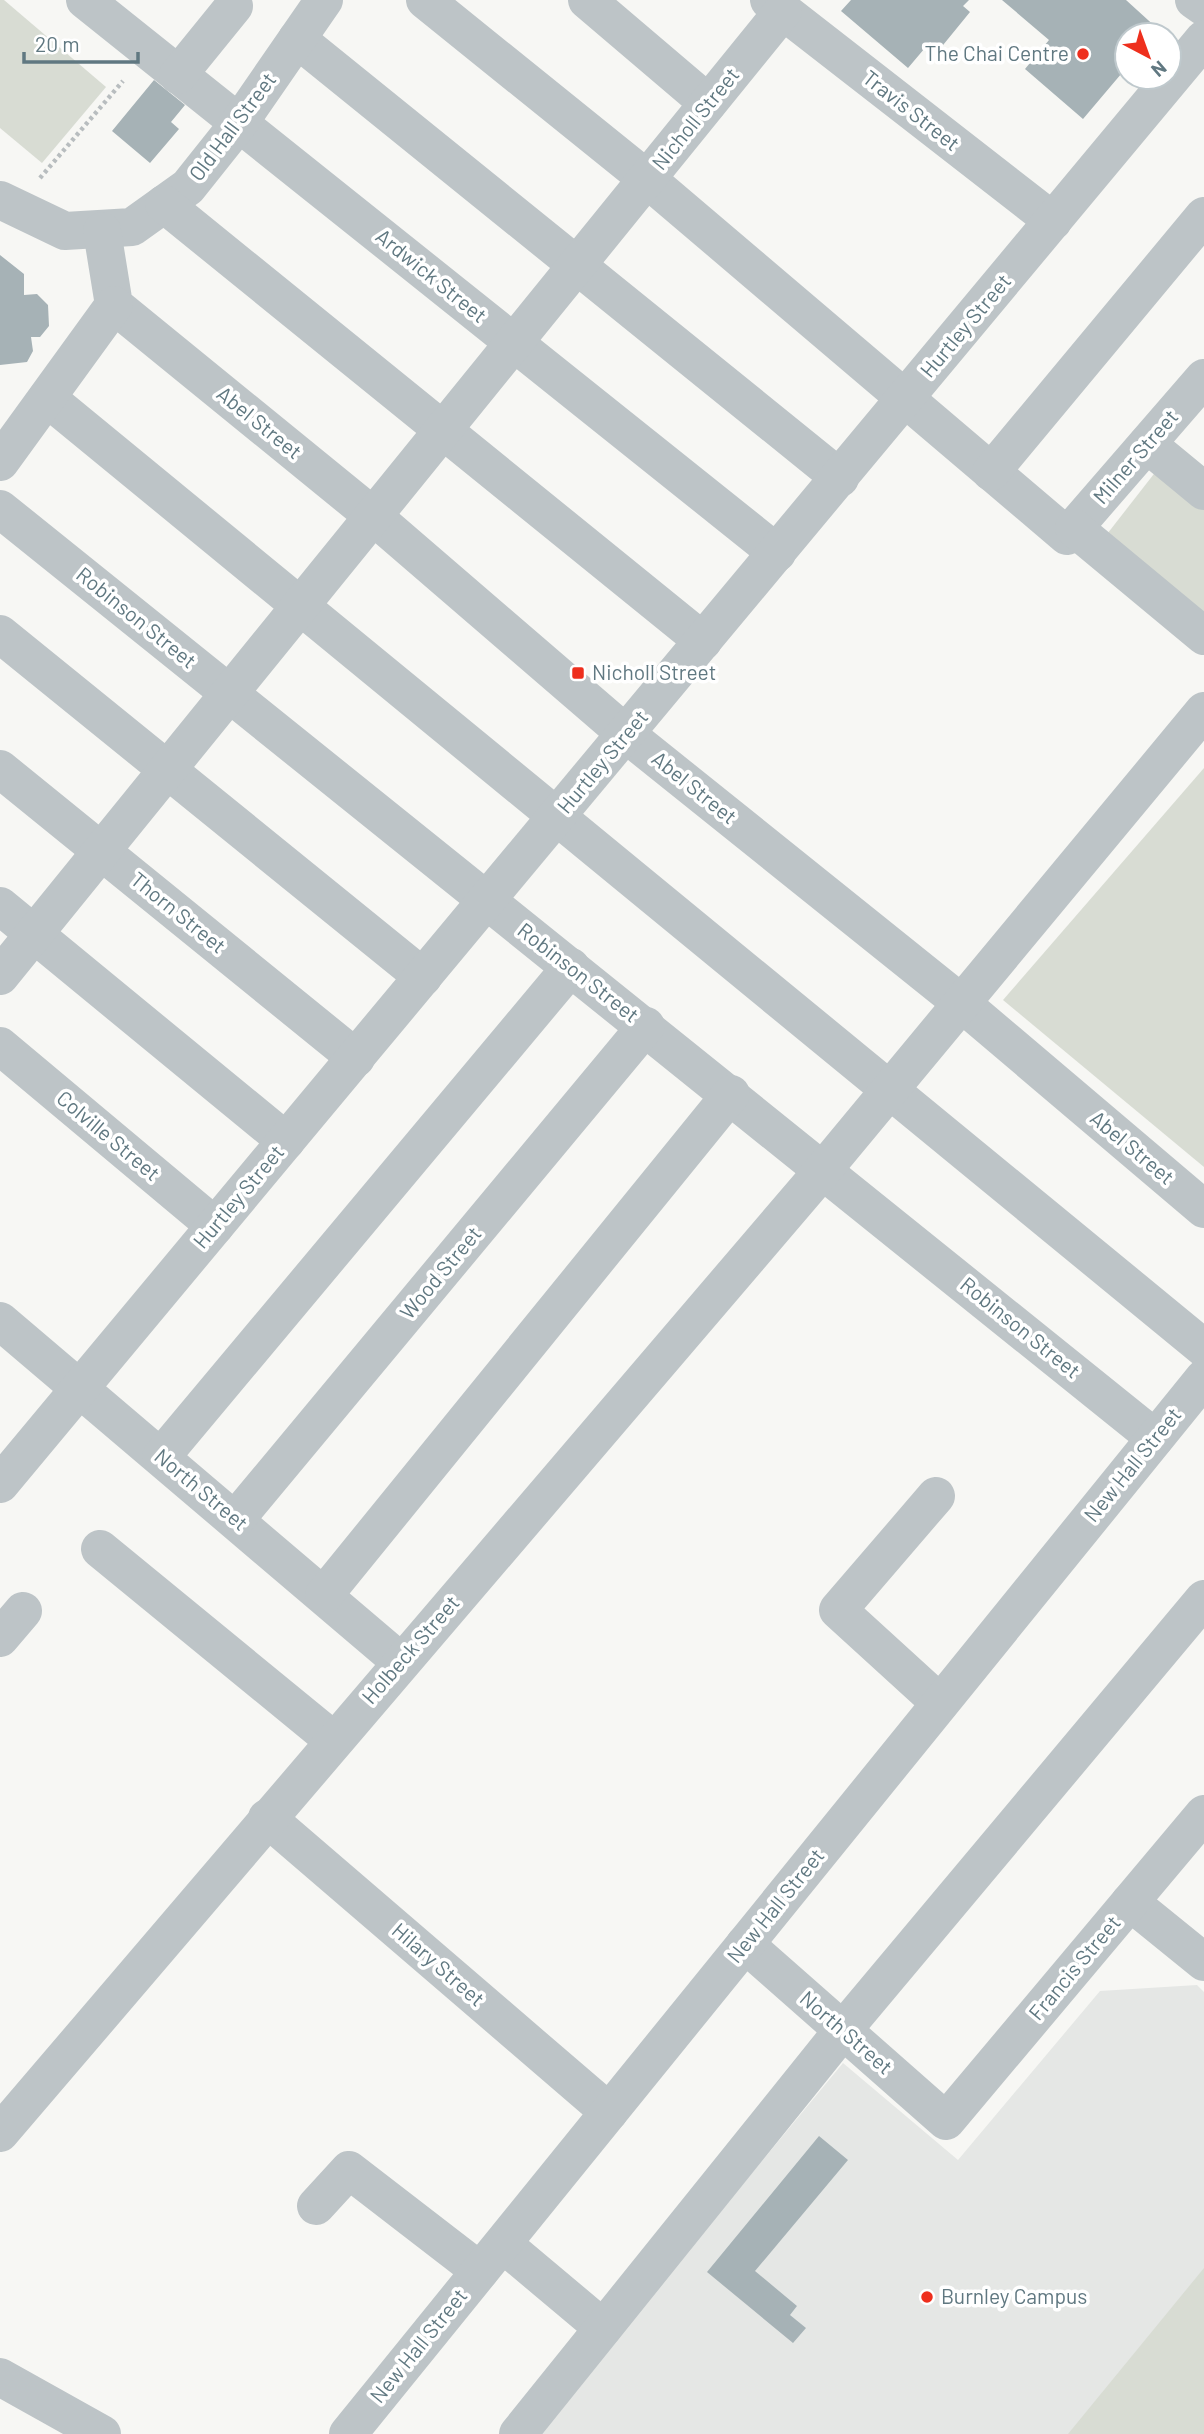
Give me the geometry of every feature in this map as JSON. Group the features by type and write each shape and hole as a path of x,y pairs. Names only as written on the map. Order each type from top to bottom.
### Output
{"street":[{"name":"Ardwick Street","path":"85,0 777,553"},
{"name":"Old Hall Street","path":"8,204 65,231 102,231 131,227 188,187 239,123 324,0"},
{"path":"425,0 646,179 991,472 1204,636"},
{"path":"587,0 708,103"},
{"path":"1194,0 1204,8"},
{"path":"178,75 234,6"},
{"name":"Nicholl Street","path":"0,976 708,103 776,6"},
{"name":"Travis Street","path":"776,6 1053,221"},
{"path":"298,38 840,478"},
{"name":"Hurtley Street","path":"0,1483 1204,38"},
{"path":"164,204 703,641"},
{"path":"991,472 1204,216"},
{"path":"7,438 47,398 114,305 102,231"},
{"name":"Abel Street","path":"114,305 373,516 626,734 960,1002 1204,1209"},
{"name":"Milner Street","path":"1071,532 1204,378"},
{"path":"47,398 1204,1348"},
{"path":"1147,444 1204,491"},
{"name":"Robinson Street","path":"0,509 731,1094 1155,1438"},
{"path":"0,634 424,977"},
{"name":"Holbeck Street","path":"0,2133 332,1741 824,1169 1204,711"},
{"name":"Thorn Street","path":"0,769 355,1058"},
{"path":"0,906 286,1140"},
{"path":"161,1457 571,967"},
{"name":"Wood Street","path":"236,1519 646,1026"},
{"name":"Colville Street","path":"0,1046 215,1226"},
{"path":"324,1595 731,1094"},
{"name":"North Street","path":"0,1321 401,1662"},
{"name":"New Hall Street","path":"348,2434 1155,1438 1200,1390"},
{"path":"936,1496 838,1609 940,1703"},
{"path":"100,1549 332,1741"},
{"path":"518,2434 843,2030 1204,1599"},
{"name":"Francis Street","path":"946,2121 1204,1814"},
{"name":"Hilary Street","path":"267,1818 609,2112"},
{"path":"1130,1902 1204,1962"},
{"name":"North Street","path":"745,1944 946,2121"},
{"path":"316,2206 358,2159 491,2257 603,2328"},
{"path":"0,2377 102,2434"}],"path":[{"path":"8,204 149,51"}],"shaded area":[{"path":"0,0 4,0 106,87 42,163 0,128"},
{"path":"1157,470 1204,509 1204,620 1104,538"},
{"path":"1204,768 1204,1167 1003,1000"},
{"name":"Burnley Campus","path":"1197,1985 1204,1992 1204,2434 536,2434 843,2063 958,2160 1100,1991"},
{"path":"1204,2268 1204,2434 1068,2434"}],"building":[{"name":"The Chai Centre","path":"851,0 969,0 963,6 970,12 939,50 930,42 908,68 841,11"},
{"name":"The Chai Centre","path":"1002,0 1126,0 1149,21 1113,21 1113,84 1083,119 1025,69 1049,40"},
{"path":"154,80 185,105 171,122 179,129 150,163 112,131"},
{"path":"0,255 24,274 24,295 37,294 48,305 49,326 40,337 31,337 33,351 27,362 0,365"},
{"path":"819,2136 848,2160 755,2271 797,2306 790,2315 806,2328 793,2343 707,2272"}],"place":[{"name":"The Chai Centre","path":"1083,54"},
{"name":"Nicholl Street","path":"578,673"},
{"name":"Burnley Campus","path":"927,2297"}]}
